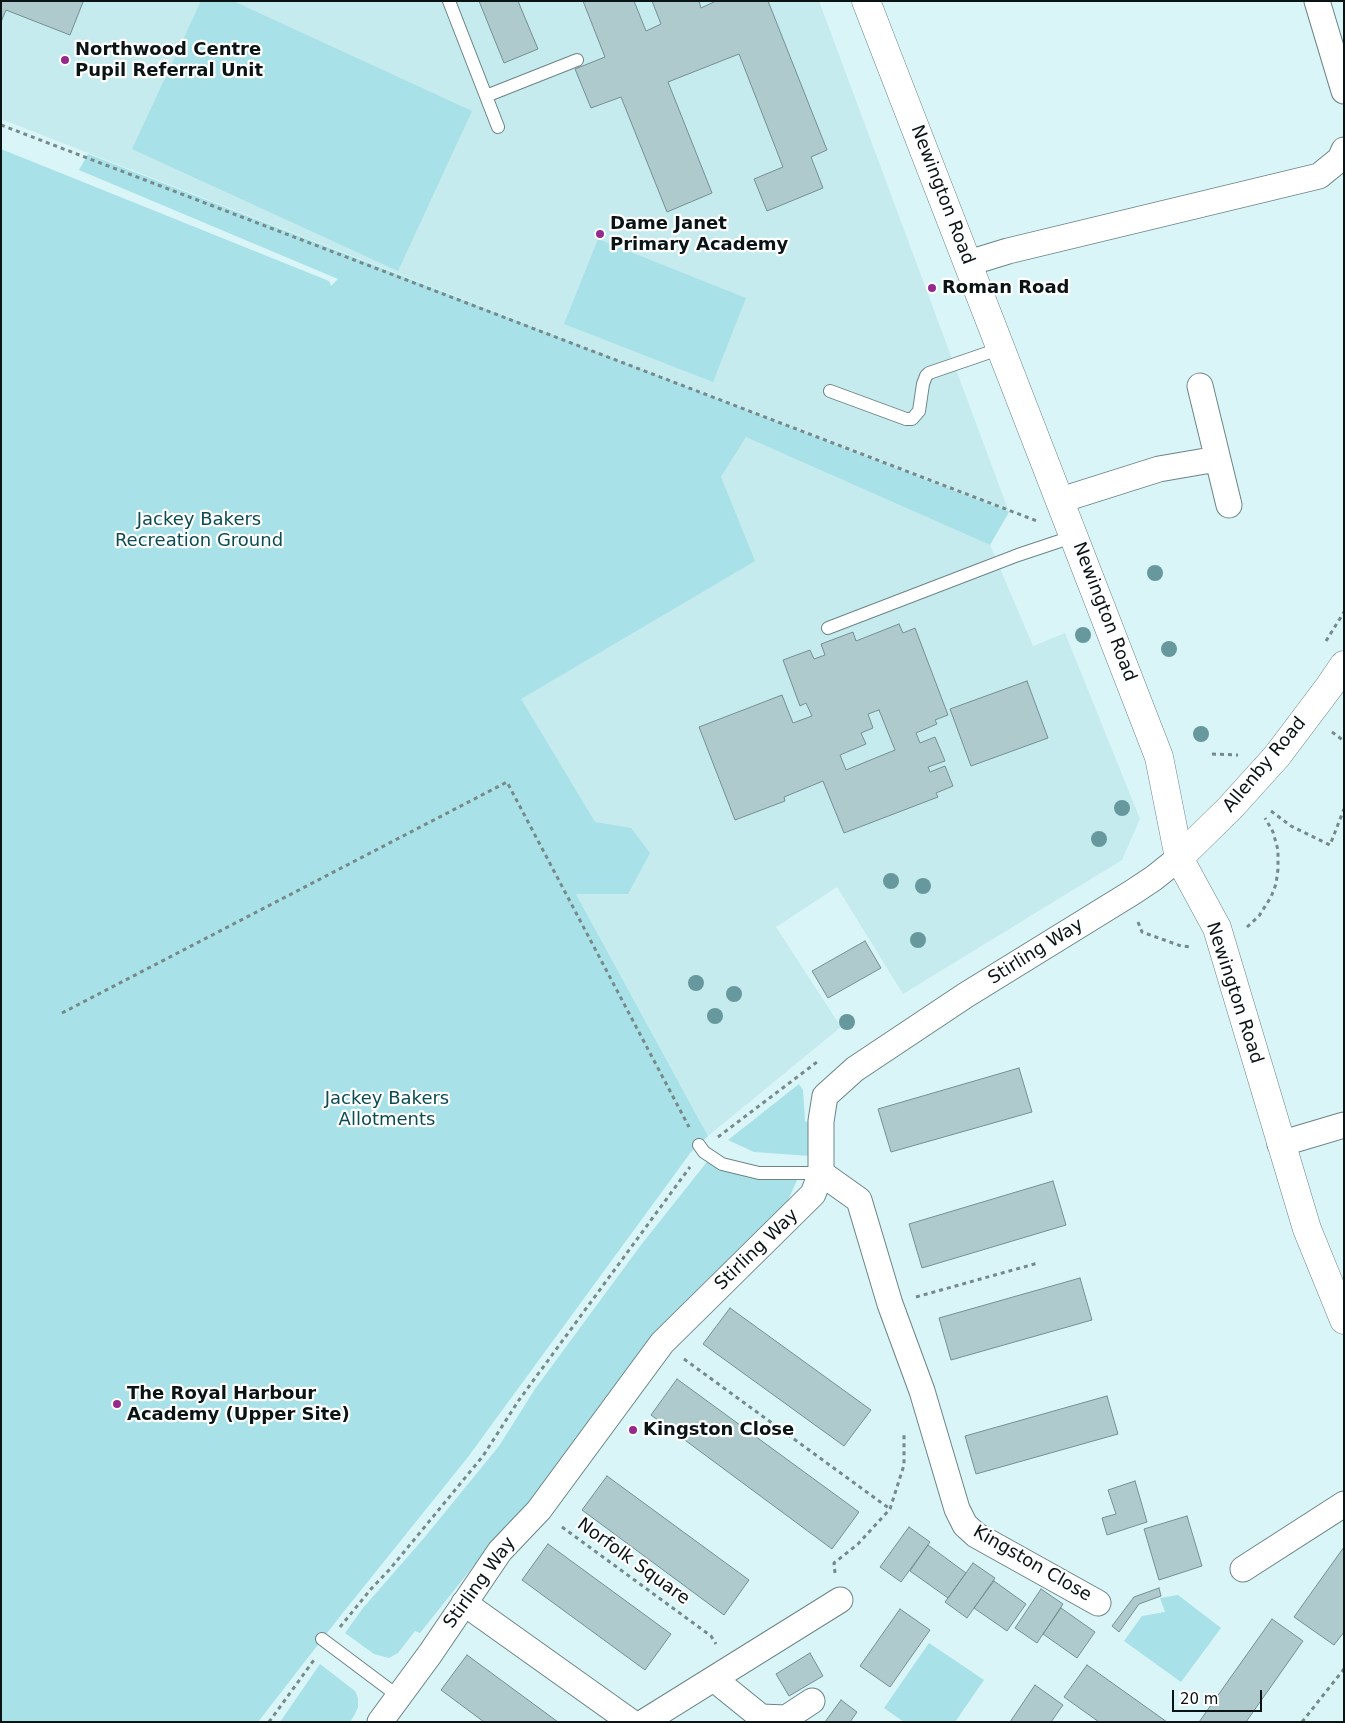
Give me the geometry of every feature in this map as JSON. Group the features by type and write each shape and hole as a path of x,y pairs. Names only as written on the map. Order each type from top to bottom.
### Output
{"main road":[{"name":"Newington Road","path":"866,1 1159,757 1179,858 1217,928 1280,1144 1307,1229 1344,1320"},
{"name":"Allenby Road","path":"1179,858 1230,808 1277,756 1344,665"}],"street":[{"path":"1317,1 1344,91"},
{"path":"968,263 1008,251 1319,176 1340,159 1344,150"},
{"path":"1200,386 1229,505"},
{"path":"1061,500 1159,469 1217,459"},
{"name":"Stirling Way","path":"380,1722 500,1551 539,1510 662,1342 813,1194 821,1173 821,1121 825,1096 855,1070 966,995 1154,878 1179,858"},
{"path":"1280,1144 1344,1125"},
{"name":"Kingston Close","path":"821,1173 859,1200 890,1304 922,1391 957,1509 964,1525 976,1535 1098,1603"},
{"path":"1243,1569 1344,1504"},
{"path":"644,1722 840,1600"},
{"path":"464,1604 631,1722"},
{"path":"714,1679 761,1717 786,1718 812,1701"}],"lane":[{"path":"449,1 498,127"},
{"path":"486,96 577,60"},
{"path":"830,391 906,419 912,418 920,411 923,384 929,373 1002,348"},
{"path":"828,628 1018,555 1074,536"},
{"path":"702,1148 722,1164 759,1172 821,1173"},
{"path":"325,1641 398,1696"}],"path":[{"path":"1,125 1074,536"},
{"path":"1330,730 1344,741"},
{"path":"62,1013 507,782 702,1148"},
{"path":"1271,811 1291,826 1330,845 1344,809"},
{"path":"1244,930 1259,916 1271,897 1276,884 1278,850 1273,832 1265,818"},
{"path":"1137,921 1142,932 1181,946 1198,948"},
{"path":"269,1722 325,1641 390,1569 483,1456 519,1400 702,1148 818,1062"},
{"path":"890,1304 1038,1263"},
{"path":"662,1342 890,1509"},
{"path":"840,1600 834,1564 858,1544 890,1509 904,1464 904,1430"},
{"name":"Norfolk Square","path":"539,1510 711,1636"},
{"path":"1302,1722 1344,1669"}],"shaded area":[{"name":"Dame Janet Primary Academy","path":"1,1 819,1 1009,512 1,119"},
{"path":"746,436 990,545 1033,646 1065,633 1140,819 1122,860 903,994 837,887 776,927 841,1027 708,1136 474,707 721,477"}],"green space":[{"path":"201,1 233,1 472,111 398,271 132,149"},
{"path":"1,149 329,281 331,286 338,279 79,170 88,154 1009,512 990,545 746,437 721,477 755,561 521,699 595,822 631,828 650,853 628,894 576,894 708,1136 691,1152 468,1457 258,1722 1,1722"},
{"path":"598,239 746,298 713,382 564,324"},
{"path":"799,1084 803,1090 805,1122 811,1121 810,1156 754,1152 728,1140"},
{"path":"710,1158 750,1176 797,1180 787,1203 684,1304 526,1512 507,1524 420,1633 415,1631 398,1653 389,1658 374,1654 345,1633 363,1608 424,1538 499,1446 535,1389 641,1245"},
{"path":"1178,1595 1221,1628 1181,1682 1124,1641 1142,1616 1165,1612 1160,1598"},
{"path":"929,1643 984,1680 955,1722 904,1722 884,1708"},
{"path":"320,1664 355,1691 358,1698 358,1707 350,1722 280,1722"}],"building":[{"path":"1,1 83,2 70,35 6,10 1,22"},
{"path":"479,1 518,1 538,49 504,63"},
{"path":"583,1 634,1 646,31 661,24 652,1 699,1 701,8 716,1 768,1 827,150 811,157 823,188 767,211 754,179 783,167 739,54 668,82 712,193 667,212 621,97 591,108 575,69 605,57"},
{"path":"899,624 903,633 915,628 948,715 935,720 937,724 916,733 920,743 935,737 945,761 928,767 930,772 945,766 953,786 936,793 938,797 844,833 823,781 784,797 785,801 735,820 699,727 782,695 793,723 812,716 806,703 800,706 783,660 810,650 814,659 825,655 821,644 853,632 856,641","holes":["879,710 895,750 846,770 840,755 866,744 861,733 873,728 868,714"]},
{"path":"1027,681 1048,738 971,766 950,709"},
{"path":"865,941 881,968 828,998 812,971"},
{"path":"1019,1068 1032,1112 891,1152 878,1109"},
{"path":"1053,1181 1066,1225 922,1268 909,1224"},
{"path":"1080,1278 1092,1320 951,1360 939,1318"},
{"path":"730,1308 871,1410 844,1446 703,1344"},
{"path":"677,1379 859,1512 832,1549 651,1415"},
{"path":"1107,1396 1118,1434 976,1474 965,1436"},
{"path":"607,1476 749,1580 724,1615 582,1510"},
{"path":"1135,1481 1147,1522 1107,1535 1102,1518 1116,1514 1108,1490"},
{"path":"1187,1516 1202,1566 1159,1580 1144,1529"},
{"path":"909,1527 930,1542 901,1582 880,1567"},
{"path":"548,1544 671,1634 645,1670 522,1580"},
{"path":"928,1545 966,1573 948,1598 910,1571"},
{"path":"1344,1547 1344,1632 1334,1645 1294,1617"},
{"path":"973,1563 995,1578 967,1618 945,1602"},
{"path":"994,1581 1026,1604 1007,1631 974,1608"},
{"path":"1159,1588 1161,1596 1139,1604 1119,1632 1112,1626 1134,1597"},
{"path":"1041,1589 1063,1604 1037,1643 1015,1628"},
{"path":"1061,1608 1095,1632 1077,1658 1043,1634"},
{"path":"900,1609 930,1630 890,1687 860,1666"},
{"path":"1272,1619 1303,1641 1246,1722 1199,1722"},
{"path":"810,1653 823,1676 789,1696 776,1674"},
{"path":"467,1655 558,1722 484,1722 441,1690"},
{"path":"1087,1665 1167,1722 1099,1722 1064,1697"},
{"path":"1035,1685 1063,1705 1051,1722 1010,1722"},
{"path":"841,1700 857,1712 850,1722 825,1722"}],"place":[{"name":"Northwood Centre Pupil Referral Unit","path":"65,60"},
{"name":"Dame Janet Primary Academy","path":"600,234"},
{"name":"Roman Road","path":"932,288"},
{"name":"The Royal Harbour Academy (Upper Site)","path":"117,1404"},
{"name":"Kingston Close","path":"633,1430"}],"park label":[{"name":"Jackey Bakers Recreation Ground","path":"199,530"},
{"name":"Jackey Bakers Allotments","path":"387,1109"}]}
